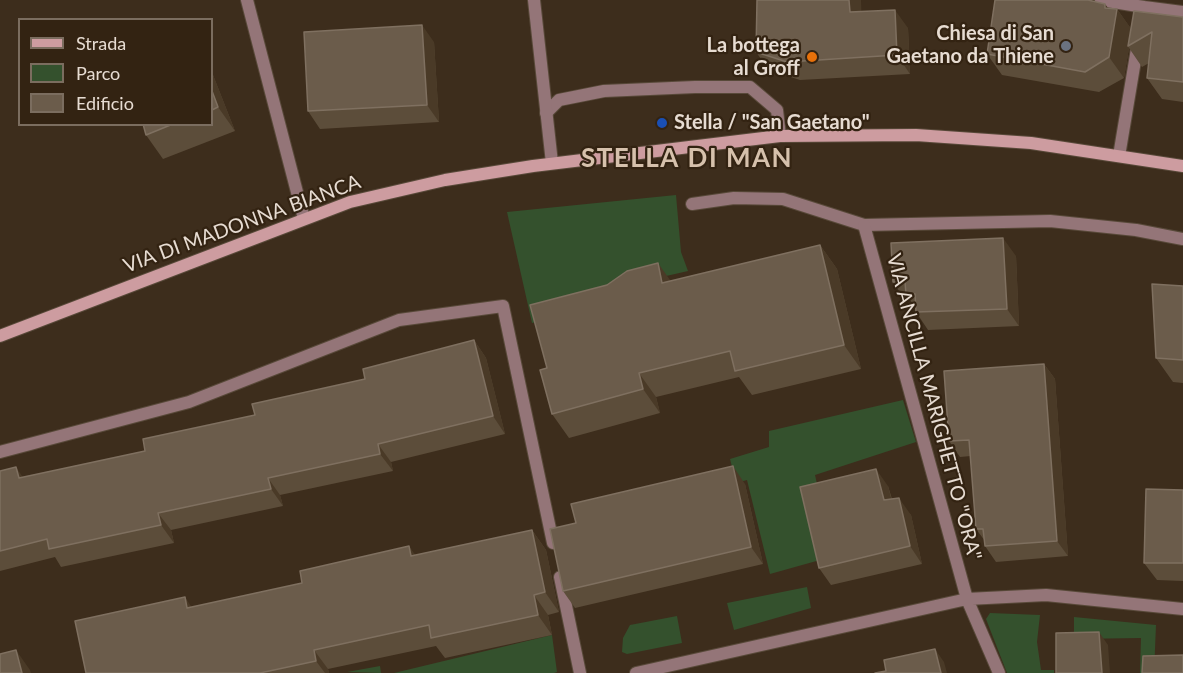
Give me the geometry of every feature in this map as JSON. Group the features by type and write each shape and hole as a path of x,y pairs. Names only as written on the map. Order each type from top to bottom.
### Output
{"main road":[{"name":"VIA DI MADONNA BIANCA","path":"0,336 350,202 445,180 552,163 780,136 916,135 1031,143 1183,166"}],"street":[{"path":"247,0 304,219"},
{"path":"534,0 552,163"},
{"path":"1101,0 1183,12"},
{"path":"1119,156 1144,7"},
{"path":"546,113 559,100 604,91 750,87 777,110 780,136"},
{"name":"VIA ANCILLA MARIGHETTO \"ORA\"","path":"692,204 734,198 783,200 864,225 1050,221 1136,230 1183,239"},
{"name":"VIA ANCILLA MARIGHETTO \"ORA\"","path":"864,225 967,599 999,673"},
{"path":"0,452 189,402 399,320 503,306 580,673"},
{"path":"636,673 967,599 1046,595 1183,609"}],"green space":[{"path":"676,195 681,252 688,271 640,282 570,316 532,323 507,212"},
{"path":"903,400 916,442 815,475 819,493 820,560 770,574 747,480 736,483 730,459 769,447 769,431"},
{"path":"807,587 811,608 734,630 727,603"},
{"path":"990,613 1040,615 1037,642 1041,670 1054,670 1054,673 1007,673 986,619"},
{"path":"677,616 682,643 627,654 622,652 623,638 630,625"},
{"path":"1074,617 1156,625 1154,673 1140,673 1141,638 1074,639"},
{"path":"552,635 557,672 554,673 394,673"},
{"path":"380,666 381,673 347,672"}],"building":[{"path":"757,0 849,0 850,12 895,10 897,55 787,62 756,52"},
{"name":"Chiesa di San Gaetano da Thiene","path":"995,0 1088,0 1105,4 1105,8 1117,9 1109,57 1085,72 987,54"},
{"path":"1134,11 1183,17 1183,82 1147,78 1152,32 1128,46"},
{"path":"422,25 427,105 308,111 304,32"},
{"path":"213,94 218,107 213,110"},
{"path":"144,126 168,126 146,135"},
{"path":"1003,238 1007,309 916,312 915,294 906,294 905,282 893,282 891,243"},
{"path":"820,245 844,345 735,371 730,351 639,373 643,389 552,414 540,370 547,368 530,305 607,285 627,271 658,263 662,283"},
{"path":"1152,284 1183,286 1183,360 1156,358"},
{"path":"474,340 493,416 378,444 380,454 268,478 271,489 158,513 161,525 49,549 47,539 0,551 0,471 16,467 19,478 145,451 143,439 255,415 252,404 365,379 363,369"},
{"path":"1044,364 1057,541 985,546 983,529 976,529 969,440 949,441 944,371"},
{"path":"733,466 751,547 563,591 550,529 576,523 571,504"},
{"path":"876,469 884,500 899,498 910,546 819,568 800,487"},
{"path":"1146,489 1183,490 1183,563 1144,563"},
{"path":"532,530 545,592 534,595 538,615 431,638 429,625 314,650 316,661 260,673 86,673 75,621 185,597 187,608 302,583 300,571 409,546 411,556"},
{"path":"1099,632 1102,673 1056,673 1056,633"},
{"path":"935,649 941,673 875,673 886,671 884,660"},
{"path":"16,650 22,673 0,673 0,654"},
{"path":"1183,655 1183,673 1142,673 1143,656"}],"place":[{"name":"Chiesa di San Gaetano da Thiene","path":"1066,46"},
{"name":"La bottega al Groff","path":"812,57"},
{"name":"Stella / \"San Gaetano\"","path":"662,123"}],"district":[{"name":"STELLA DI MAN","path":"687,159"}]}
